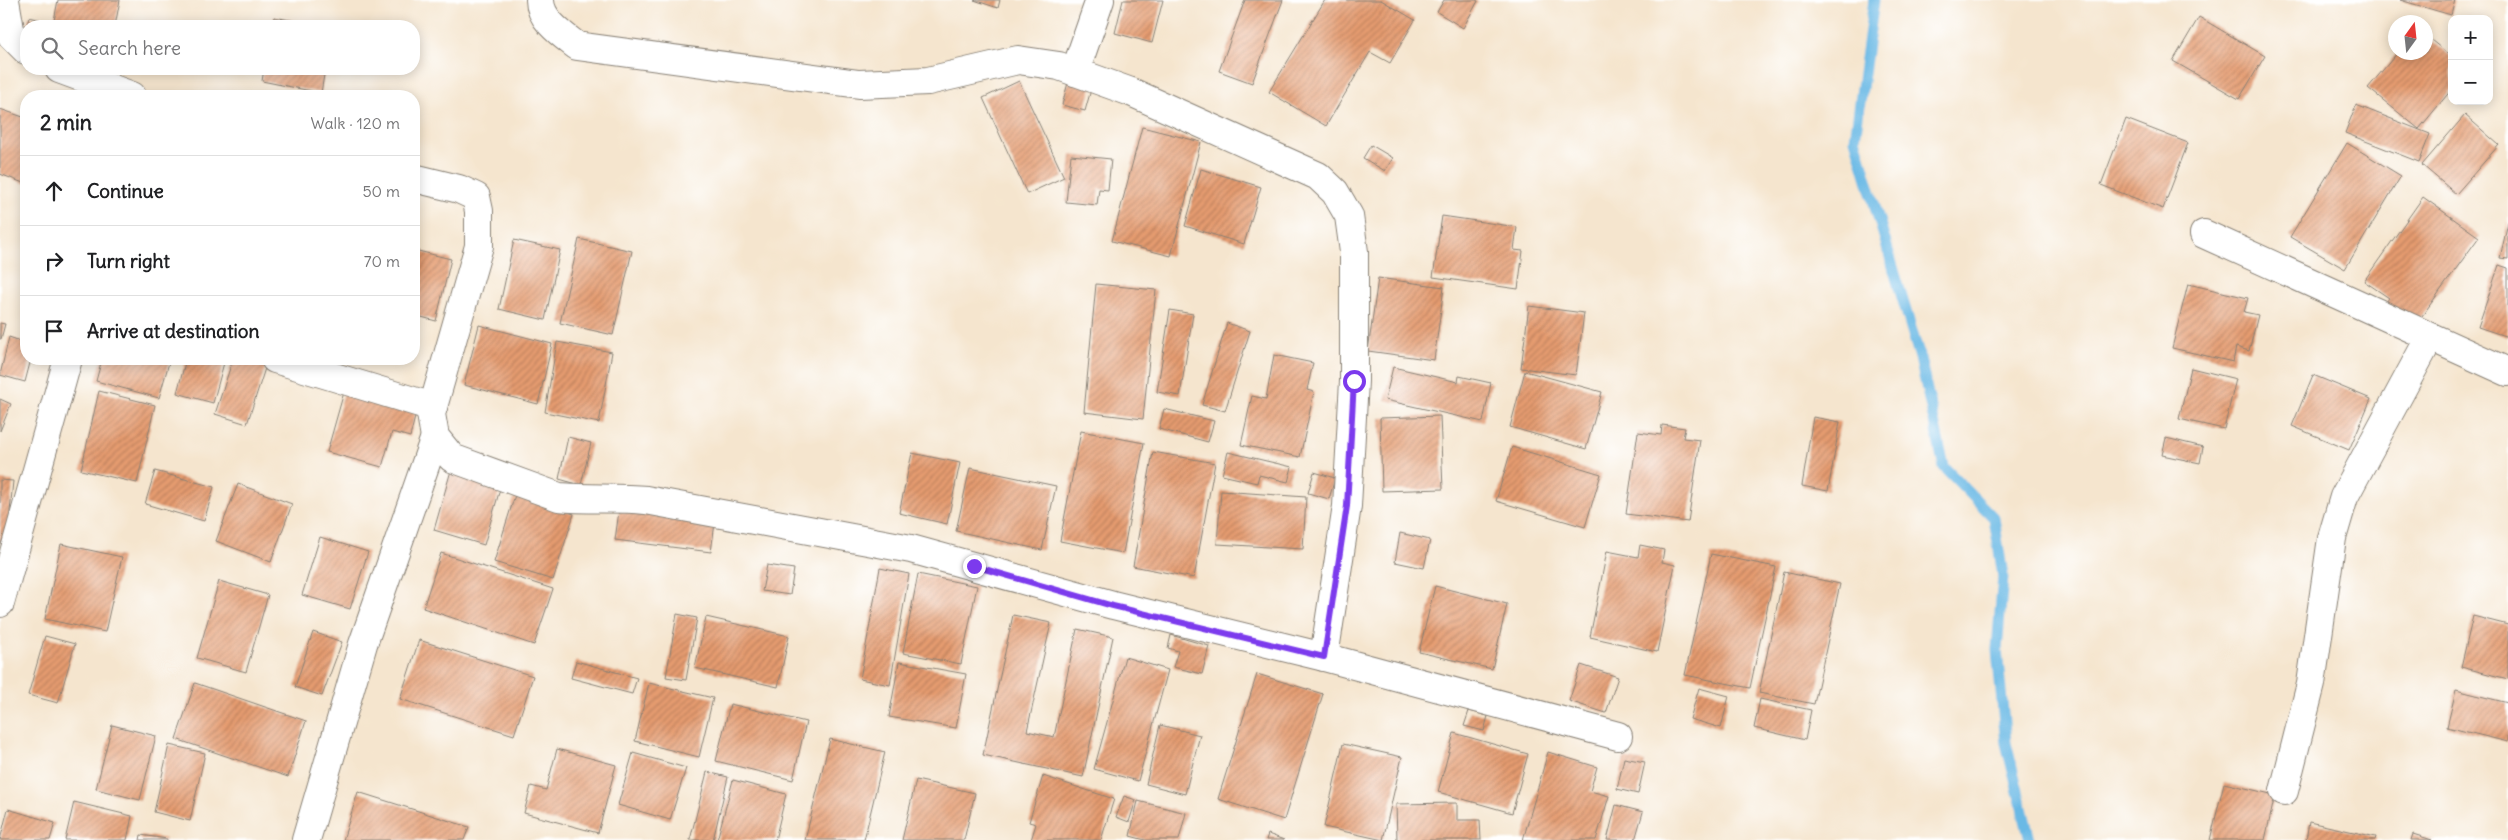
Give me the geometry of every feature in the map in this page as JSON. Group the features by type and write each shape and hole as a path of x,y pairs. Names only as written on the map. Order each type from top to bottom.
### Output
{"street":[{"path":"5,0 11,35 20,44"},
{"path":"540,0 540,8 555,29 577,46 859,84 928,81 1018,60 1059,66 1131,92 1318,176 1335,192 1349,216 1354,252 1354,381 1348,487 1324,657"},
{"path":"1075,72 1100,0"},
{"path":"0,54 20,58"},
{"path":"74,75 114,90"},
{"path":"306,840 364,644 435,437 431,414 479,246 479,211 476,197 459,189 420,179"},
{"path":"2204,234 2508,372"},
{"path":"2284,792 2311,684 2332,538 2344,497 2430,337"},
{"path":"0,603 66,365"},
{"path":"295,365 433,407"},
{"path":"435,437 452,458 559,497 578,499 618,497 646,500 911,549 1113,606 1324,657 1618,736"}],"building":[{"path":"58,0 120,0 116,20 54,20"},
{"path":"974,0 1000,0 998,8"},
{"path":"1123,0 1163,0 1152,43 1115,33"},
{"path":"1245,0 1283,0 1252,83 1219,71"},
{"path":"1325,0 1381,0 1415,20 1390,63 1370,52 1326,126 1269,92"},
{"path":"1444,0 1478,1 1463,28 1437,12"},
{"path":"2400,0 2455,0 2451,15"},
{"path":"29,17 42,20 28,20"},
{"path":"274,17 290,20 273,20"},
{"path":"2199,17 2265,56 2239,99 2173,61"},
{"path":"2433,42 2448,54 2448,94 2419,129 2368,88 2391,60 2433,60"},
{"path":"263,75 324,75 322,90 306,90 262,81"},
{"path":"1069,79 1092,86 1085,111 1062,105"},
{"path":"1019,81 1064,177 1027,194 983,98"},
{"path":"2356,105 2430,134 2419,162 2345,133"},
{"path":"0,109 20,116 20,182 0,174"},
{"path":"2465,115 2499,145 2456,194 2422,165"},
{"path":"2126,119 2188,143 2163,209 2101,185"},
{"path":"1142,127 1201,142 1171,256 1112,241"},
{"path":"2347,143 2401,176 2345,269 2290,237"},
{"path":"1371,145 1393,158 1385,171 1363,158"},
{"path":"1071,155 1111,159 1108,190 1099,189 1097,205 1066,202"},
{"path":"1201,169 1261,187 1244,244 1185,226"},
{"path":"2423,197 2479,237 2414,327 2384,305 2389,298 2364,281"},
{"path":"1442,216 1517,227 1514,250 1523,251 1518,289 1433,277"},
{"path":"2508,222 2508,259 2500,258"},
{"path":"579,239 632,251 613,335 560,323"},
{"path":"514,240 560,250 545,320 499,309"},
{"path":"420,251 451,259 436,321 420,317"},
{"path":"2499,265 2508,268 2508,337 2478,327"},
{"path":"1378,278 1444,287 1434,360 1368,351"},
{"path":"1096,284 1156,290 1143,419 1084,412"},
{"path":"2188,284 2248,298 2244,312 2258,315 2249,351 2236,347 2233,362 2172,348"},
{"path":"1529,306 1584,313 1576,375 1521,368"},
{"path":"1170,310 1193,314 1180,396 1157,392"},
{"path":"0,323 5,324 1,339 0,339"},
{"path":"1227,323 1250,331 1225,411 1202,405"},
{"path":"479,325 552,344 538,404 464,385"},
{"path":"9,337 20,341 20,365 29,365 25,382 0,375"},
{"path":"557,342 612,352 599,423 545,412"},
{"path":"1274,355 1313,363 1307,390 1314,392 1300,457 1241,445 1252,396 1266,399"},
{"path":"100,365 168,365 159,398 96,381"},
{"path":"184,365 223,365 213,403 177,393"},
{"path":"231,365 266,365 247,424 215,414"},
{"path":"1393,367 1458,382 1459,376 1491,383 1483,422 1385,400"},
{"path":"2191,368 2236,379 2224,429 2179,419"},
{"path":"1525,371 1602,392 1586,449 1510,427"},
{"path":"2313,375 2371,399 2349,450 2292,426"},
{"path":"99,391 155,405 137,483 81,470"},
{"path":"344,392 416,413 410,437 392,432 382,467 327,452"},
{"path":"0,399 11,404 0,431"},
{"path":"1164,409 1214,421 1208,442 1159,429"},
{"path":"1440,416 1443,489 1382,491 1380,418"},
{"path":"1813,417 1840,422 1828,491 1802,486"},
{"path":"1662,425 1685,428 1683,438 1700,440 1688,522 1626,514 1638,432 1661,435"},
{"path":"1081,431 1144,443 1123,553 1060,541"},
{"path":"568,437 591,443 581,485 559,479"},
{"path":"2166,438 2203,447 2200,463 2162,455"},
{"path":"1512,447 1601,474 1585,527 1496,501"},
{"path":"1153,452 1215,463 1194,578 1133,566"},
{"path":"1228,452 1292,467 1288,482 1259,475 1257,483 1222,475"},
{"path":"912,453 960,463 947,524 899,513"},
{"path":"452,467 502,482 484,545 434,530"},
{"path":"970,468 1056,486 1042,550 956,531"},
{"path":"155,471 214,487 204,521 145,504"},
{"path":"1314,472 1335,478 1329,499 1308,493"},
{"path":"0,480 13,481 7,543 0,542"},
{"path":"238,484 292,504 271,562 216,541"},
{"path":"1221,491 1306,497 1303,549 1217,544"},
{"path":"515,495 574,514 553,580 494,562"},
{"path":"619,511 715,523 711,552 615,540"},
{"path":"1400,533 1430,540 1424,568 1395,562"},
{"path":"320,537 368,552 350,609 302,595"},
{"path":"61,544 122,557 105,632 45,619"},
{"path":"1640,545 1664,550 1662,562 1675,565 1657,652 1590,637 1607,551 1638,557"},
{"path":"441,553 553,589 534,645 423,608"},
{"path":"1711,554 1776,567 1750,688 1685,675"},
{"path":"767,565 794,569 790,595 762,591"},
{"path":"880,568 909,574 890,685 860,679"},
{"path":"1784,572 1840,584 1814,704 1759,693"},
{"path":"918,574 977,586 961,664 903,653"},
{"path":"219,581 268,595 246,672 197,658"},
{"path":"1435,586 1507,604 1492,669 1419,652"},
{"path":"677,614 697,618 686,680 666,677"},
{"path":"1013,615 1051,623 1027,731 1054,737 1077,629 1113,637 1083,777 983,755"},
{"path":"2473,616 2508,625 2508,679 2461,667"},
{"path":"706,617 789,636 778,687 695,668"},
{"path":"313,632 342,642 322,696 295,687"},
{"path":"1171,635 1209,646 1202,674 1173,667 1178,651 1168,648"},
{"path":"45,636 75,644 58,703 28,695"},
{"path":"419,640 533,676 514,735 400,699"},
{"path":"1125,657 1168,670 1138,781 1094,769"},
{"path":"576,661 637,678 632,694 571,678"},
{"path":"899,662 966,674 956,728 889,717"},
{"path":"1581,665 1618,677 1606,713 1569,701"},
{"path":"1257,674 1323,694 1284,820 1218,799"},
{"path":"195,683 306,721 288,777 176,739"},
{"path":"649,683 713,698 699,757 635,741"},
{"path":"1699,688 1729,696 1721,728 1690,719"},
{"path":"2456,690 2508,703 2508,742 2447,727"},
{"path":"1760,699 1811,710 1805,740 1754,728"},
{"path":"730,704 806,722 793,780 716,761"},
{"path":"1469,711 1488,716 1484,731 1464,726"},
{"path":"112,725 156,736 140,800 96,789"},
{"path":"1160,725 1200,735 1185,794 1146,784"},
{"path":"1454,733 1528,754 1512,813 1438,792"},
{"path":"830,739 885,752 864,840 805,840"},
{"path":"1343,744 1402,757 1383,840 1324,827"},
{"path":"169,745 205,753 190,821 154,812"},
{"path":"557,749 616,765 598,833 524,813 531,786 546,790"},
{"path":"1548,752 1597,767 1590,791 1609,796 1596,840 1523,840"},
{"path":"633,753 686,768 670,820 618,805"},
{"path":"1624,758 1645,762 1638,794 1617,789"},
{"path":"707,772 728,777 713,840 690,840"},
{"path":"1043,776 1114,799 1101,840 1031,840 1036,824 1029,822"},
{"path":"733,780 786,794 775,840 717,840"},
{"path":"916,780 975,793 964,840 902,840"},
{"path":"2224,783 2275,795 2265,840 2210,840"},
{"path":"358,792 469,827 464,840 343,840"},
{"path":"1124,796 1136,800 1129,822 1116,817"},
{"path":"1138,801 1186,813 1179,840 1145,840 1130,836"},
{"path":"74,802 132,816 127,840 65,840"},
{"path":"1457,803 1457,820 1480,820 1481,840 1397,840 1396,804"},
{"path":"1616,805 1643,812 1635,840 1607,840"},
{"path":"8,809 55,823 50,840 0,840"},
{"path":"2309,822 2376,837 2375,840 2306,840"},
{"path":"1268,834 1284,840 1266,840"},
{"path":"2413,834 2432,840 2411,840"},
{"path":"141,835 167,839 167,840 140,840"}],"waterway":[{"path":"1874,0 1855,139 1920,358 1944,467 1994,518 2003,576 1997,650 2006,743 2030,840"}],"route":[{"path":"974,566 1113,606 1324,657 1347,506 1354,381"}]}
